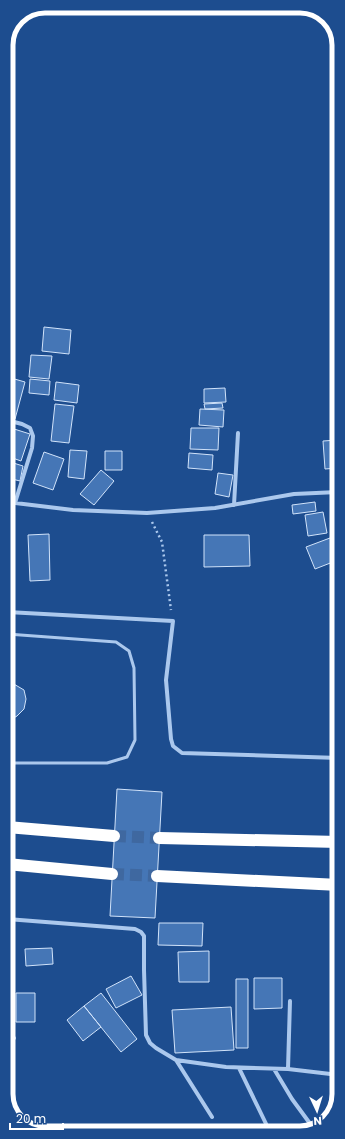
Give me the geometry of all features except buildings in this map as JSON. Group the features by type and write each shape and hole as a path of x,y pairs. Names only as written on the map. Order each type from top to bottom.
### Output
{"highway":[{"path":"13,828 114,836"},
{"path":"159,838 332,842"},
{"path":"13,865 112,874"},
{"path":"157,876 332,885"}],"street":[{"path":"13,422 30,428 33,436 32,448 15,503 73,510 147,513 215,508 294,494 332,492"},
{"path":"234,505 238,433"},
{"path":"13,612 173,621 166,680 171,739 173,746 182,752 332,758"},
{"path":"13,919 135,928 142,932 144,936 146,1035 150,1043 176,1060 239,1068 288,1069 332,1074"},
{"path":"288,1069 290,1001"},
{"path":"176,1060 212,1117"},
{"path":"239,1068 267,1126"},
{"path":"274,1069 292,1099 310,1124"}],"lane":[{"path":"13,634 116,642 129,651 134,668 135,740 127,757 107,763 13,763"}],"path":[{"path":"147,513 162,542 173,621"}],"tunnel":[{"path":"114,836 159,838"},
{"path":"112,874 157,876"}]}
